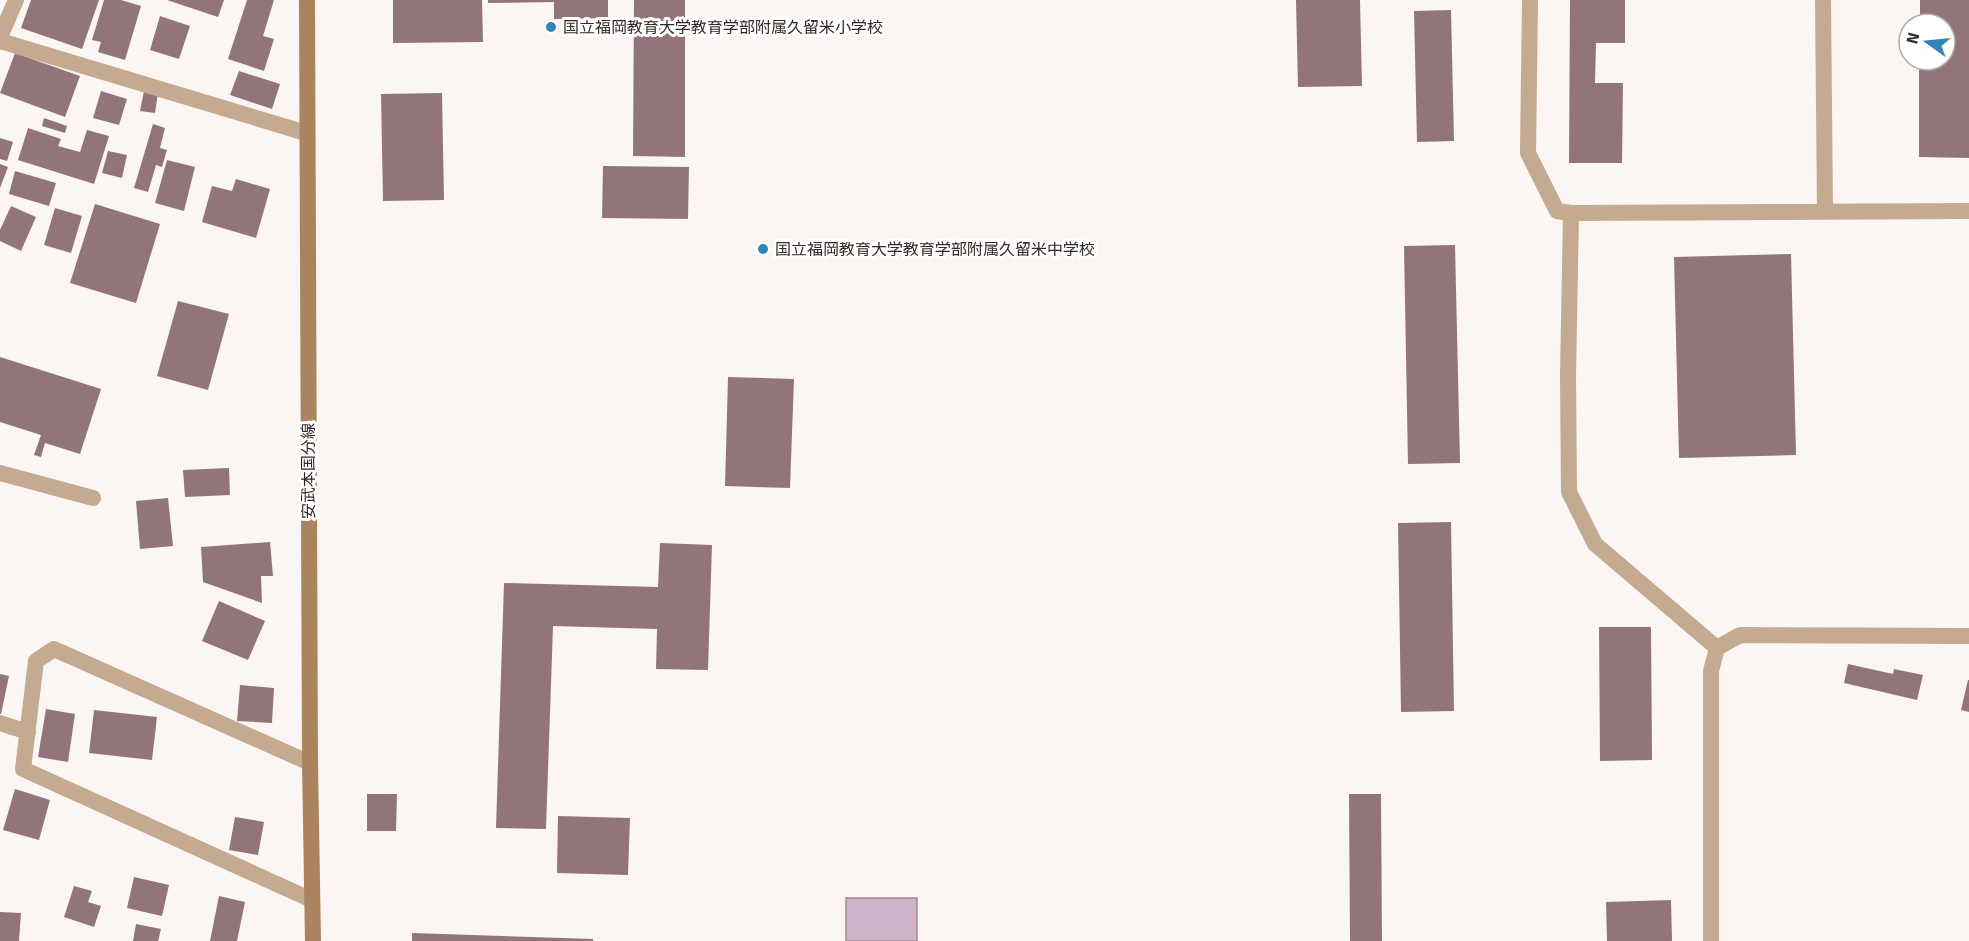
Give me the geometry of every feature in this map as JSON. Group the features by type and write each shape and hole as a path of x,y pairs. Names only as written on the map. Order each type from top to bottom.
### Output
{"main road":[{"name":"安武本国分線","path":"306,0 313,941"}],"street":[{"path":"16,0 0,39 306,133"},
{"path":"1530,0 1528,153 1557,211 1571,213 1969,211"},
{"path":"1823,0 1825,211"},
{"path":"1571,213 1568,376 1569,492 1595,544 1717,648"},
{"path":"0,474 93,498"},
{"path":"1712,941 1711,671 1717,648 1740,635 1969,636"},
{"path":"310,763 54,649 36,661 23,769 312,900"},
{"path":"0,723 28,732"}],"shaded area":[{"path":"846,898 917,898 917,941 846,941"}],"building":[{"path":"31,0 99,0 82,49 21,28"},
{"path":"104,0 121,0 141,6 125,60 98,52 101,42 92,40"},
{"path":"167,0 224,0 218,17"},
{"path":"247,0 274,0 263,36 274,39 264,71 228,59"},
{"path":"393,0 482,0 483,42 393,43"},
{"path":"488,0 608,0 608,18 554,19 554,2 488,3"},
{"path":"634,0 685,0 685,157 633,156"},
{"path":"1296,0 1360,0 1362,86 1298,87"},
{"path":"1570,0 1625,0 1625,43 1596,43 1595,83 1623,83 1622,163 1569,163"},
{"path":"1920,0 1969,0 1969,158 1919,157 1919,72 1957,72 1957,12 1920,12"},
{"path":"1451,10 1454,141 1417,142 1414,11"},
{"path":"160,16 190,26 179,59 150,50"},
{"path":"15,53 80,76 65,117 0,93"},
{"path":"239,71 280,84 272,109 230,95"},
{"path":"101,91 127,99 119,125 93,118"},
{"path":"144,91 158,93 155,113 140,111"},
{"path":"442,93 444,200 383,201 381,94"},
{"path":"44,118 67,126 65,133 42,126"},
{"path":"153,124 165,128 160,148 167,150 162,167 156,165 148,192 134,188"},
{"path":"28,128 61,139 58,146 80,152 87,130 109,136 94,184 18,160"},
{"path":"0,138 13,142 7,161 0,159"},
{"path":"108,151 127,155 122,178 102,173"},
{"path":"167,160 195,167 184,211 155,203"},
{"path":"0,164 8,167 0,188"},
{"path":"603,166 689,167 688,219 602,218"},
{"path":"15,171 56,183 49,206 9,194"},
{"path":"236,179 270,189 256,238 202,222 212,186 232,191"},
{"path":"95,204 160,224 136,303 70,283"},
{"path":"11,206 36,217 21,251 0,241 0,230"},
{"path":"55,208 82,216 71,253 44,245"},
{"path":"1455,245 1460,463 1408,464 1404,246"},
{"path":"1791,254 1796,455 1679,458 1674,257"},
{"path":"178,301 229,314 208,390 157,376"},
{"path":"0,357 101,389 80,454 45,443 41,457 34,455 41,435 0,422"},
{"path":"728,377 794,379 790,488 725,486"},
{"path":"229,468 230,495 185,497 183,470"},
{"path":"168,498 173,546 140,549 136,501"},
{"path":"1451,522 1454,711 1401,712 1398,523"},
{"path":"270,542 273,576 261,576 262,603 203,582 201,547"},
{"path":"660,543 712,545 708,670 656,669 657,629 553,626 546,829 496,828 504,583 658,587"},
{"path":"219,601 265,621 248,660 202,641"},
{"path":"1599,627 1651,627 1652,760 1600,761"},
{"path":"1848,664 1893,674 1894,669 1923,675 1917,700 1844,683"},
{"path":"0,674 9,676 1,714 0,714"},
{"path":"1969,680 1969,712 1961,710"},
{"path":"240,685 274,688 272,723 237,721"},
{"path":"46,709 75,714 68,762 38,757"},
{"path":"94,710 157,717 152,760 89,753"},
{"path":"15,789 50,800 39,840 3,830"},
{"path":"367,794 397,794 396,831 367,831"},
{"path":"1349,794 1381,794 1382,941 1350,941"},
{"path":"558,816 630,818 628,875 557,873"},
{"path":"235,817 264,822 258,855 229,850"},
{"path":"134,877 169,885 162,916 127,908"},
{"path":"74,886 92,891 88,902 101,906 94,927 64,917"},
{"path":"219,896 245,902 237,941 210,941"},
{"path":"1671,900 1672,941 1607,941 1606,902"},
{"path":"0,912 21,913 19,941 0,941"},
{"path":"136,924 161,929 158,941 133,941"},
{"path":"412,933 593,939 593,941 412,941"}],"place":[{"name":"国立福岡教育大学教育学部附属久留米小学校","path":"551,27"},
{"name":"国立福岡教育大学教育学部附属久留米中学校","path":"763,249"}]}
